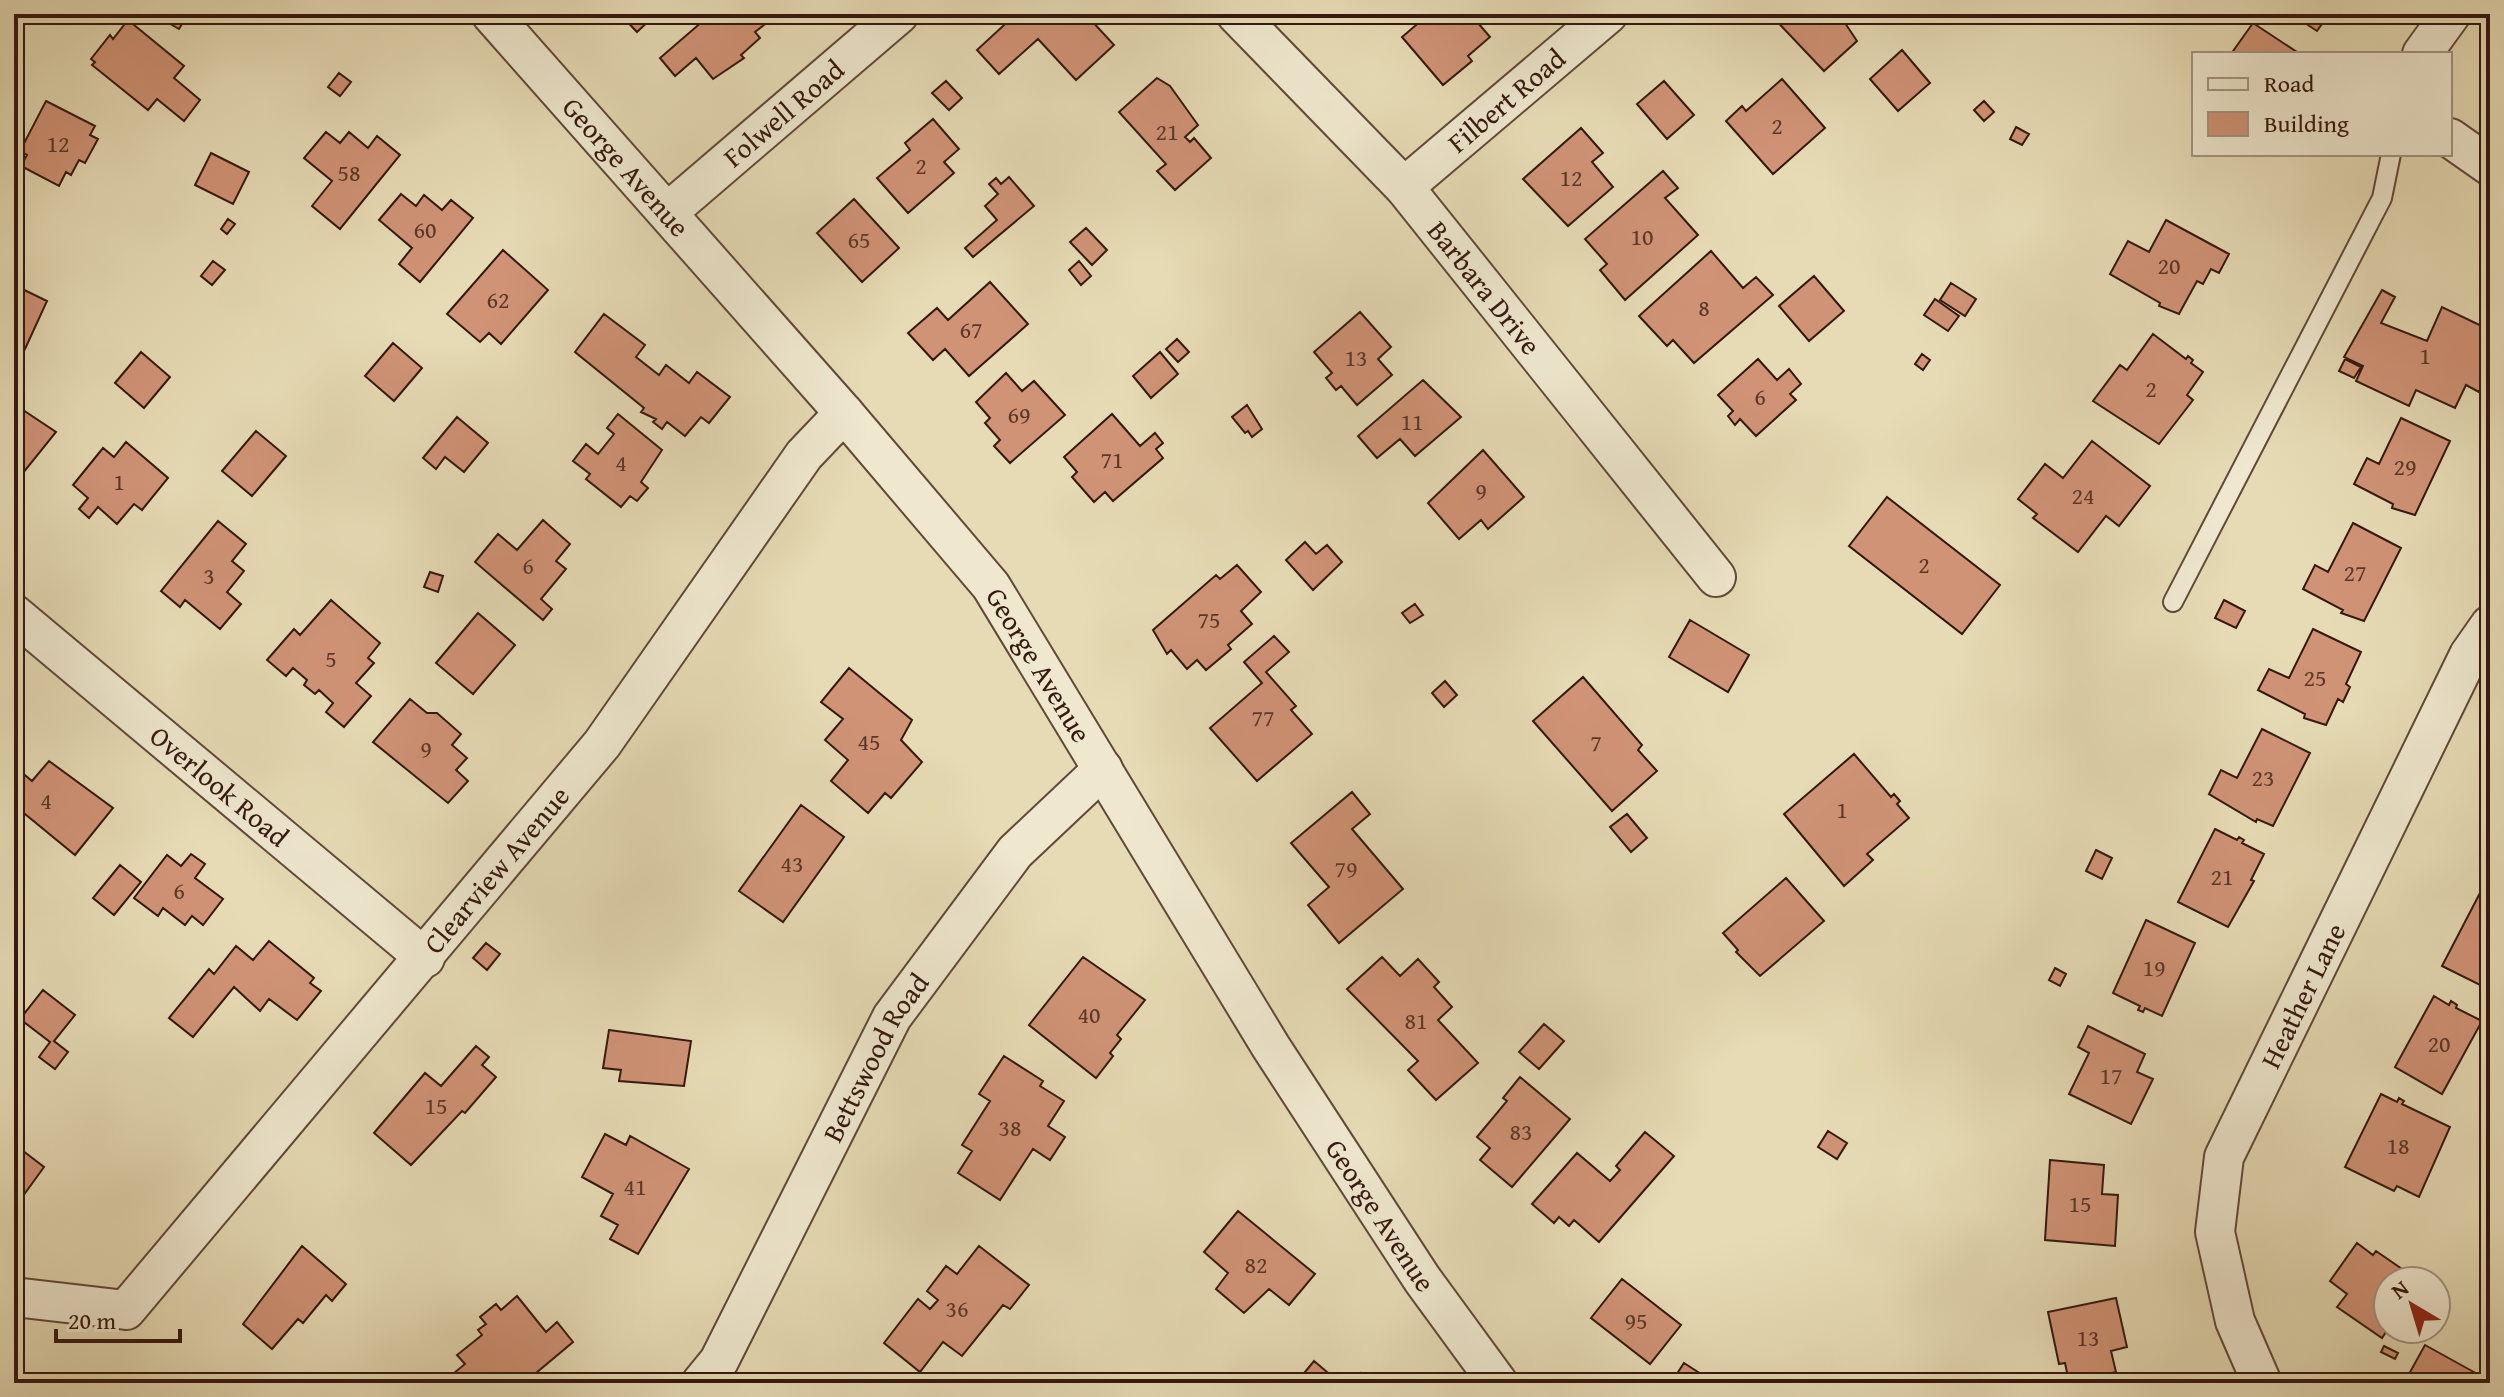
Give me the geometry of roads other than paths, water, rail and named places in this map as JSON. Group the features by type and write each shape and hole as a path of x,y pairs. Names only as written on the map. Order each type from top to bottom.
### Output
{"street":[{"name":"George Avenue","path":"491,14 844,413 991,586 1271,1047 1422,1279 1498,1383"},
{"name":"Folwell Road","path":"668,212 899,14"},
{"name":"Barbara Drive","path":"1236,14 1404,187 1716,577"},
{"name":"Filbert Road","path":"1404,187 1608,14"},
{"path":"2423,52 2451,14"},
{"path":"2452,139 2490,166"},
{"name":"Clearview Avenue","path":"14,1297 126,1310 602,744 804,455 844,413"},
{"name":"Overlook Road","path":"14,614 425,958"},
{"name":"Heather Lane","path":"2262,1383 2235,1321 2215,1232 2224,1157 2469,655 2490,625"},
{"name":"Bettswood Road","path":"701,1383 719,1361 892,1017 1015,852 1103,769"}],"lane":[{"path":"2173,602 2382,198 2391,156"}]}
